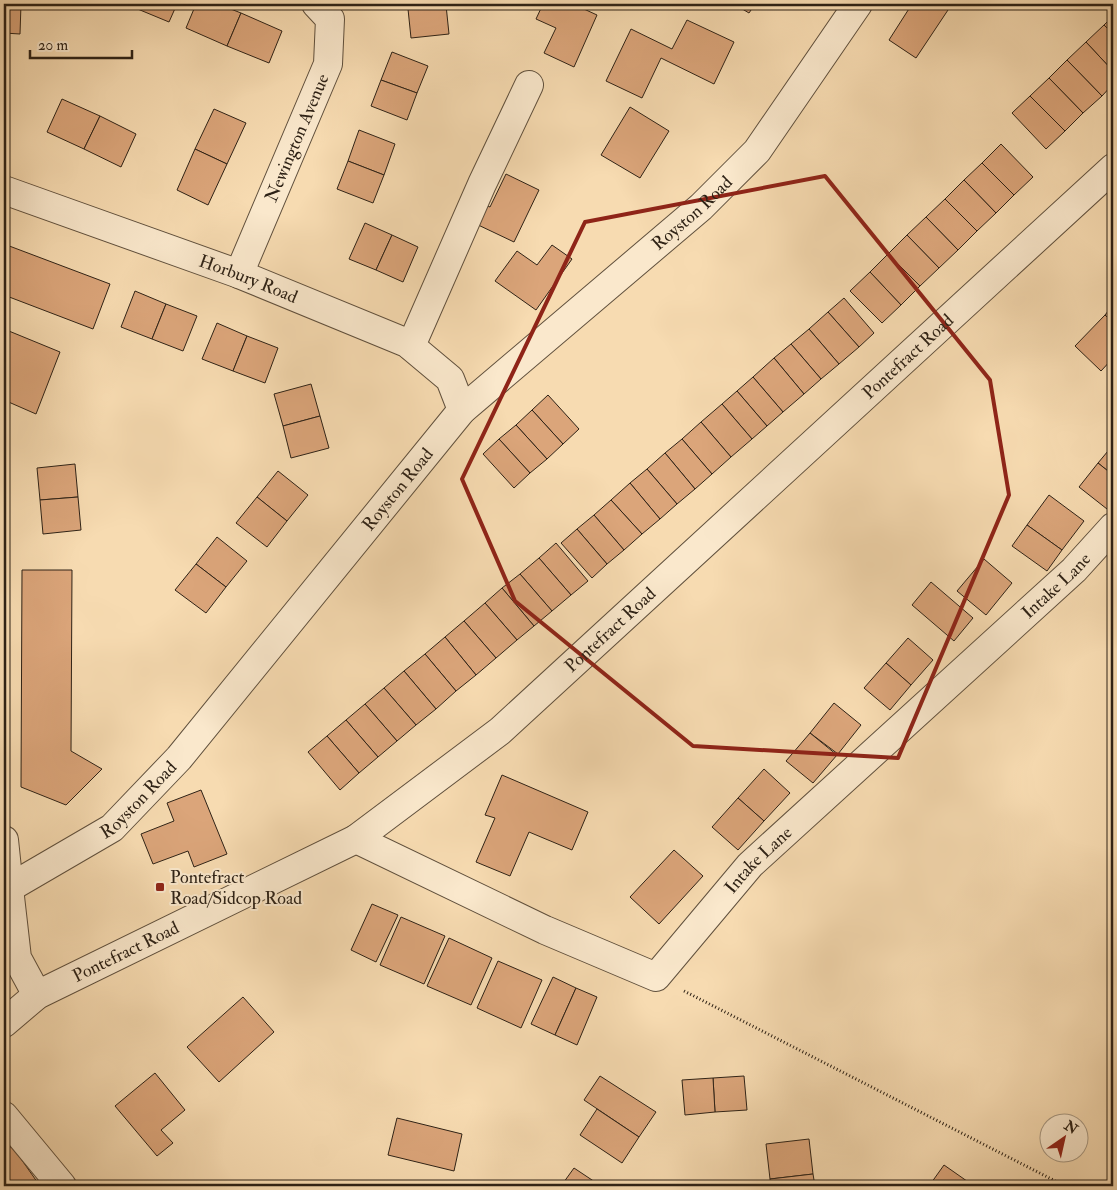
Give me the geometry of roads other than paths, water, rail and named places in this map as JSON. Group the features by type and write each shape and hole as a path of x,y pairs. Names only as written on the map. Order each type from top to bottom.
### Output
{"street":[{"name":"Newington Avenue","path":"238,274 328,64 330,19 316,4"},
{"name":"Royston Road","path":"9,888 112,828 173,765 462,410 701,207 757,151 858,4"},
{"path":"411,346 482,184 529,85"},
{"name":"Pontefract Road","path":"4,1023 37,994 356,840 500,731 1113,168"},
{"name":"Horbury Road","path":"4,190 238,274 408,343 450,378 462,410"},
{"name":"Intake Lane","path":"356,840 545,930 656,977 750,866 1074,570 1113,527"},
{"path":"4,840 17,958 37,994"},
{"path":"4,1116 62,1186"}],"place":[{"name":"Pontefract Road/Sidcop Road","path":"160,887"}]}
